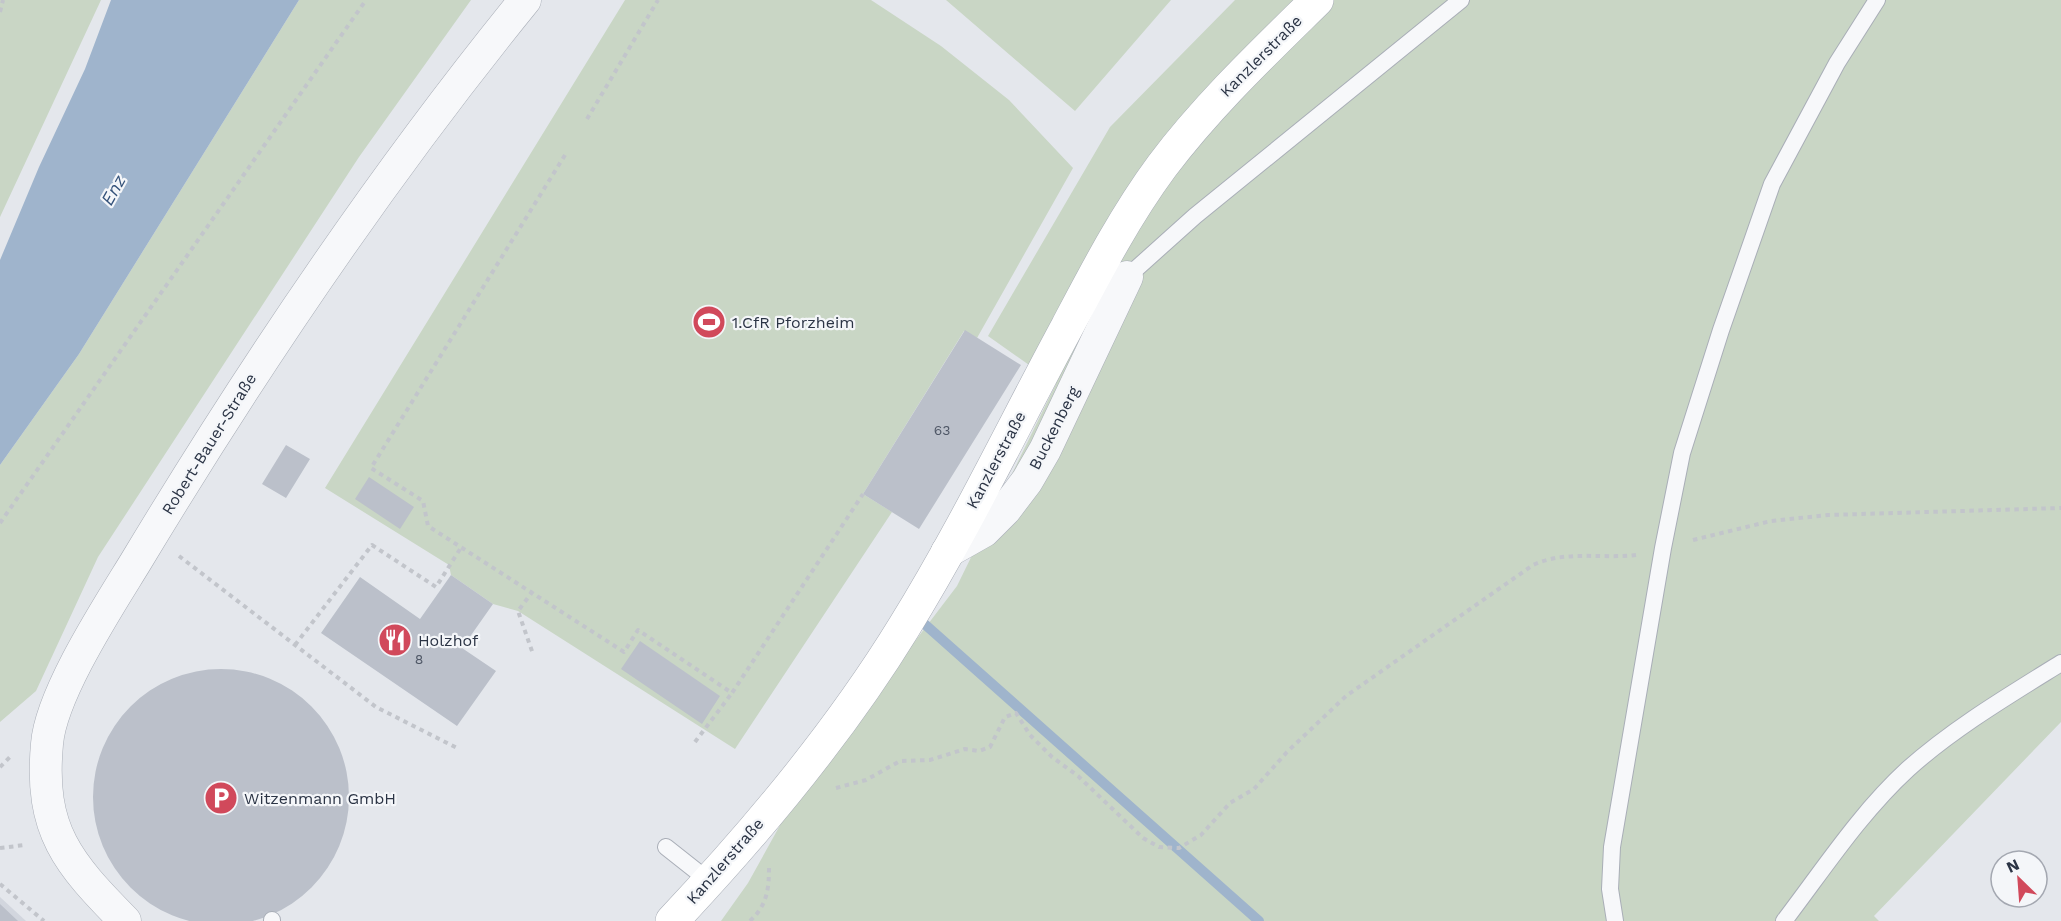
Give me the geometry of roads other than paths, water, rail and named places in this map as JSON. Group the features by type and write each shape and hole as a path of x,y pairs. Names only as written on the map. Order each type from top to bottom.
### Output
{"main road":[{"name":"Kanzlerstraße","path":"672,921 710,881 805,768 871,678 947,552 1096,273 1131,212 1162,167 1202,116 1317,0"}],"street":[{"name":"Robert-Bauer-Straße","path":"125,921 83,878 67,856 57,834 45,782 47,741 58,703 78,662 152,535 311,288 386,181 525,0"},
{"name":"Buckenberg","path":"947,552 984,531 1005,510 1027,481 1045,450 1127,277"}],"lane":[{"path":"1127,277 1195,216 1461,0"},
{"path":"1615,921 1610,889 1612,847 1663,548 1682,453 1721,330 1772,184 1837,63 1877,0"},
{"path":"1784,921 1854,829 1906,771 1965,725 2061,663"},
{"path":"666,847 710,881"}],"water":[{"name":"Enz","path":"111,0 299,0 79,354 0,465 0,260 39,167 85,69"}],"waterway":[{"path":"920,620 1259,921"}],"place":[{"name":"1.CfR Pforzheim","path":"709,322"},
{"name":"Holzhof","path":"395,640"},
{"name":"Witzenmann GmbH","path":"221,798"}]}
